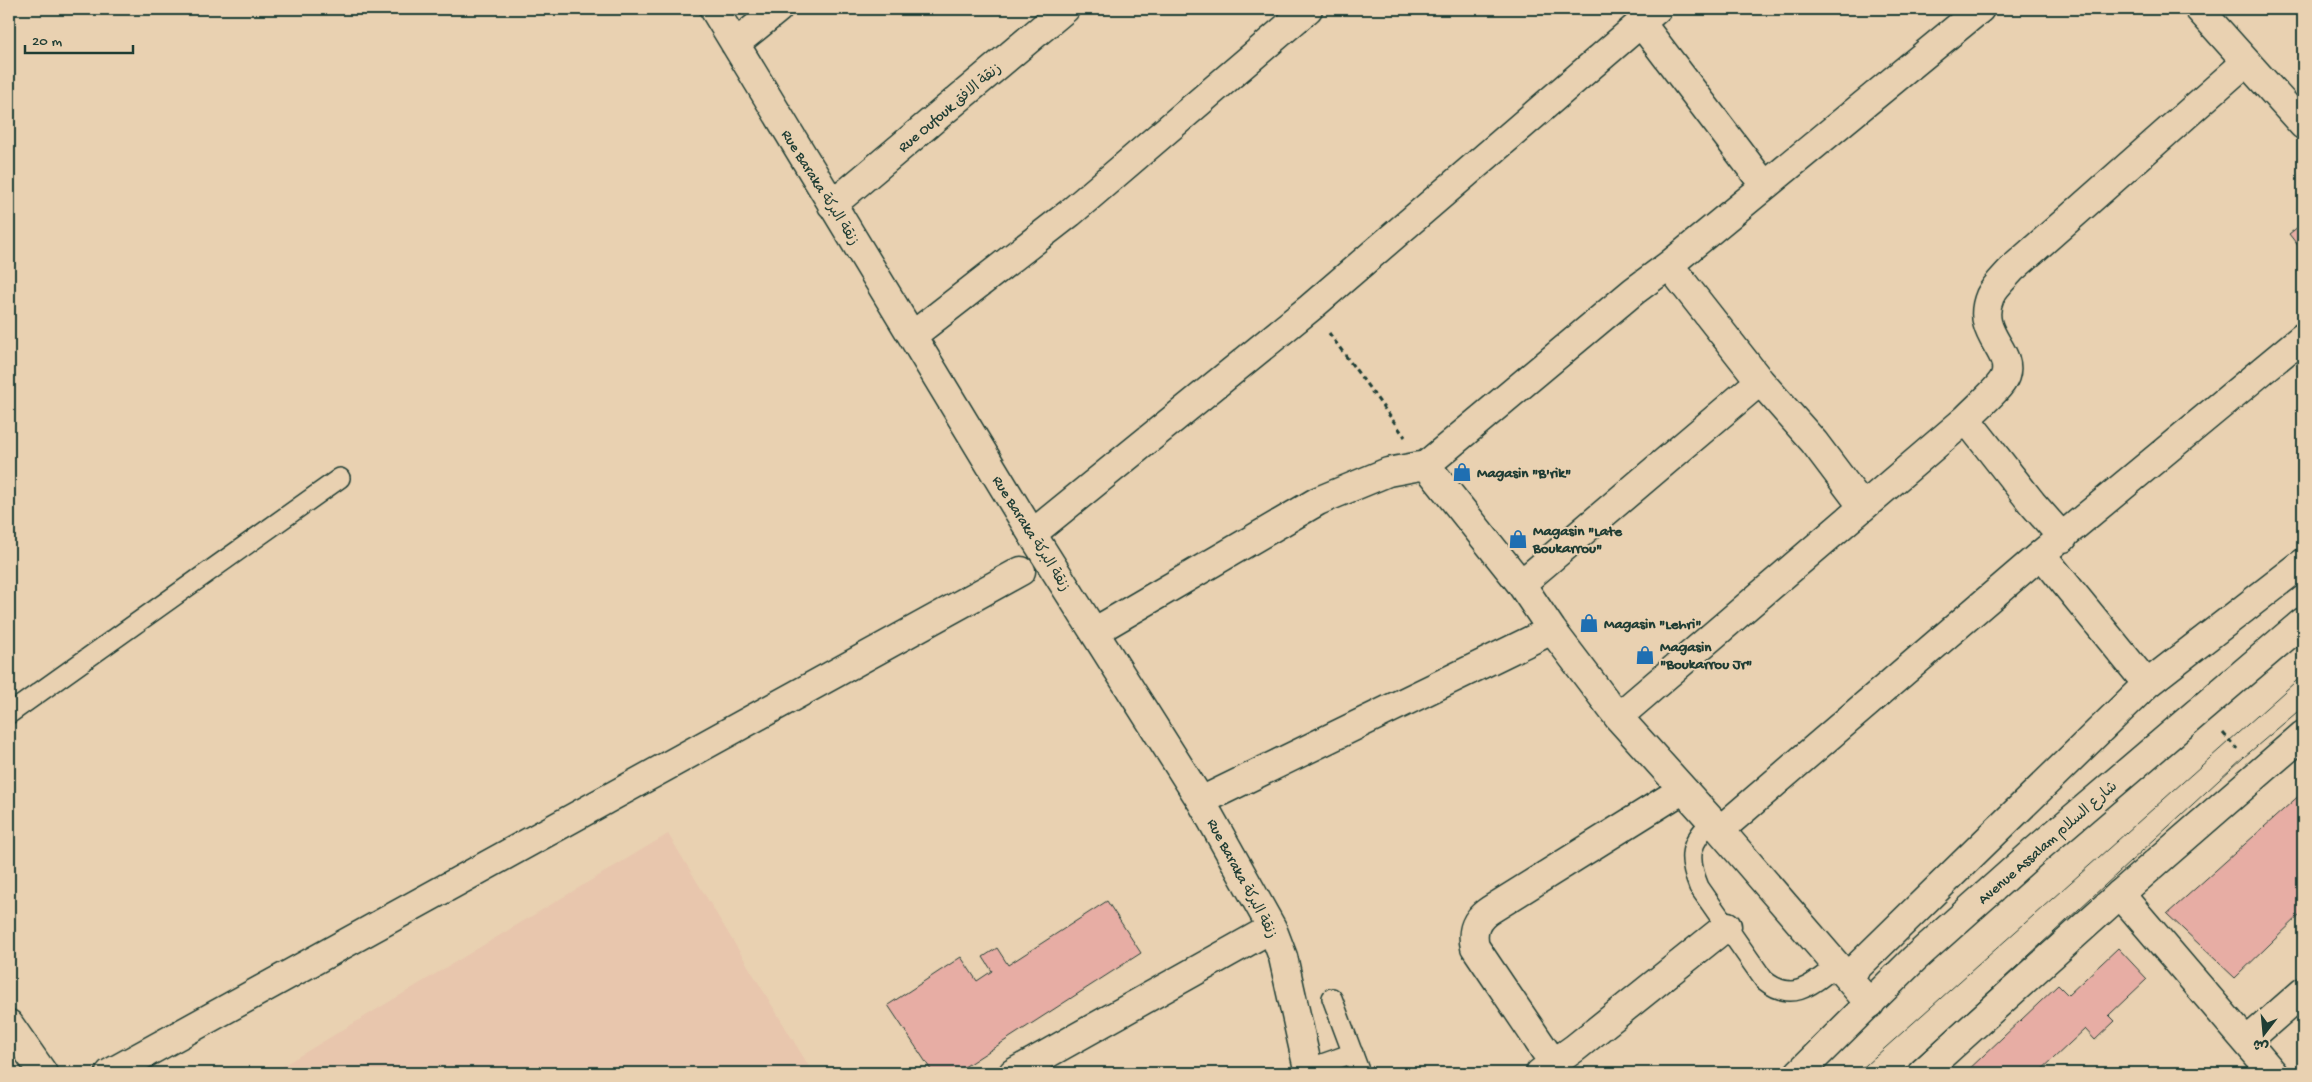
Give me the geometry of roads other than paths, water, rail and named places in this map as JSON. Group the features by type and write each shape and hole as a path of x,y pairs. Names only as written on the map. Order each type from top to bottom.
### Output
{"street":[{"name":"Rue Baraka زنقة البركة","path":"714,9 1032,534 1201,801 1272,928 1283,957 1309,1071"},
{"path":"735,44 778,9"},
{"name":"Rue Oufouk زنقة الافق","path":"832,205 1065,9"},
{"path":"912,336 1070,214 1308,9"},
{"path":"1094,632 1318,500 1388,472 1426,466 1634,291 1669,265 1980,9"},
{"path":"2210,13 2246,62 2303,124"},
{"path":"1032,534 1310,308 1649,16 1765,186"},
{"path":"1618,717 1966,419 2005,378 2006,367 2002,352 1987,326 1986,312 1991,295 1996,288 2012,269 2246,62"},
{"path":"1669,265 1760,381 1814,442 1863,507"},
{"path":"1716,826 2303,337"},
{"path":"1521,584 1760,381"},
{"path":"1966,419 2032,503 2063,538"},
{"path":"1426,466 1521,584 1552,630 1618,717 1716,826 1870,1004"},
{"path":"2041,554 2147,684"},
{"path":"1842,971 2147,684 2303,563"},
{"path":"110,1073 1021,572"},
{"name":"Avenue Assalam شارع السلام","path":"1800,1073 1914,959 2036,850 2303,622"},
{"path":"1201,801 1552,630"},
{"path":"1922,1073 2120,894 2303,735"},
{"path":"1682,790 1490,910 1477,921 1473,938 1475,947 1547,1068 1727,926"},
{"path":"2120,894 2273,1073"},
{"path":"1013,1073 1272,928"},
{"path":"2247,1041 2303,992"},
{"path":"9,1024 43,1073"}],"lane":[{"path":"9,714 340,478"},
{"path":"1716,826 1701,832 1691,854 1692,865 1699,887 1764,980 1779,989 1797,991 1842,971"},
{"path":"1332,998 1360,1073"},
{"path":"1309,1071 1353,1053"}],"tram line":[{"path":"1857,1073 2303,675"},
{"path":"1901,1073 2244,757 2303,707"}],"place":[{"name":"Magasin \"B'rik\"","path":"1462,472"},
{"name":"Magasin \"Late Boukarrou\"","path":"1518,539"},
{"name":"Magasin \"Lehri\"","path":"1589,623"},
{"name":"Magasin \"Boukarrou Jr\"","path":"1645,655"}]}
